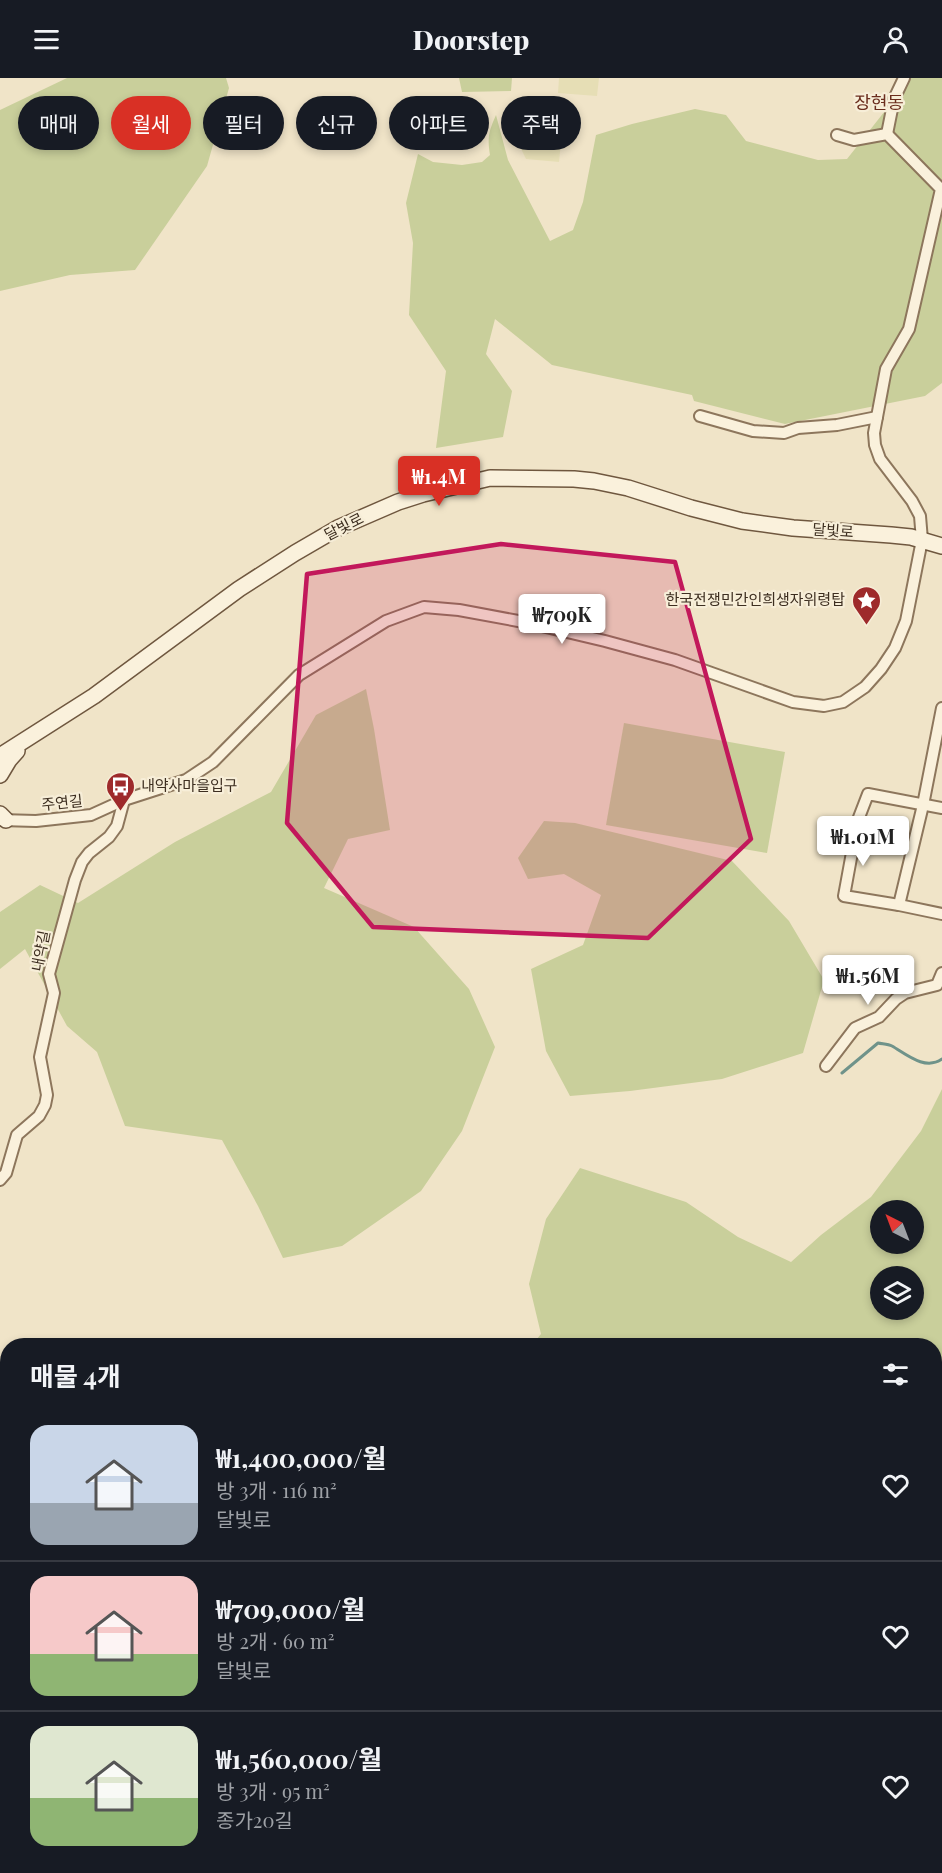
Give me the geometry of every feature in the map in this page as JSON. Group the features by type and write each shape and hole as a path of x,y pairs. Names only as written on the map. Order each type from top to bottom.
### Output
{"main road":[{"name":"달빛로","path":"0,756 94,696 238,589 321,538 398,502 490,478 594,481 628,488 690,508 760,524 891,535 942,546"},
{"path":"0,775 9,760 30,737"}],"street":[{"path":"887,134 894,99 904,78"},
{"path":"837,135 854,140 887,134"},
{"path":"124,800 186,780 201,771 213,762 299,675 386,621 424,607 483,614 605,640 675,660 793,702 824,705 843,702 865,687 895,648 906,621 922,540 920,516 912,501 880,459 874,433 886,369 909,329 941,189 887,134"},
{"path":"700,416 753,431 784,433 798,428 837,425 877,417"},
{"path":"899,905 938,744 942,708"},
{"path":"942,808 868,794 858,820 844,896 942,914"},
{"name":"주연길","path":"1,819 36,821 91,815 124,800"},
{"name":"내약길","path":"0,1180 6,1173 17,1135 39,1116 45,1105 47,1095 40,1057 54,993 49,974 75,880 82,862 89,853 110,837 117,826 124,800"},
{"path":"826,1066 855,1028 879,1017 905,993 937,985 942,973"}],"highlighted area":[{"path":"501,544 675,562 751,839 648,938 373,927 287,823 307,574"}],"shaded area":[{"path":"559,78 599,78 597,96 558,93"},
{"path":"522,150 560,150 559,162 526,159"}],"green space":[{"path":"67,78 226,78 229,88 227,96 203,96 203,150 212,150 207,166 135,270 70,275 0,291 0,110 18,101 18,150 99,150 99,96 29,96"},
{"path":"459,78 512,78 511,91 462,92"},
{"path":"911,78 942,78 942,383 925,396 785,424 694,401 692,395 552,365 495,319 486,354 512,391 503,437 436,448 446,371 409,315 413,243 406,203 418,154 433,162 462,165 482,162 490,155 489,134 496,115 501,134 501,150 505,150 508,160 550,241 573,230 583,202 596,135 632,124 695,109 726,115 746,141 818,160 847,159"},
{"path":"366,689 390,830 348,839 324,888 414,927 469,989 495,1047 462,1131 421,1191 342,1246 283,1258 222,1140 125,1126 97,1052 67,1026 25,949 0,969 0,912 40,885 78,903 175,842 271,792 316,715"},
{"path":"624,723 785,752 767,853 606,825"},
{"path":"544,821 575,823 732,861 789,921 824,980 803,1053 722,1079 570,1096 546,1051 531,969 583,945 601,895 564,874 528,879 518,858"},
{"path":"942,1089 942,1338 538,1338 541,1334 529,1284 546,1219 580,1168 686,1202 738,1237 791,1262 821,1235 871,1197 921,1131"}],"waterway":[{"path":"842,1073 878,1043 892,1046 922,1062 936,1062 942,1059"}],"place":[{"name":"한국전쟁민간인희생자위령탑","path":"866,626"},
{"name":"내약사마을입구","path":"120,812"}],"district":[{"name":"장현동","path":"879,103"}]}
